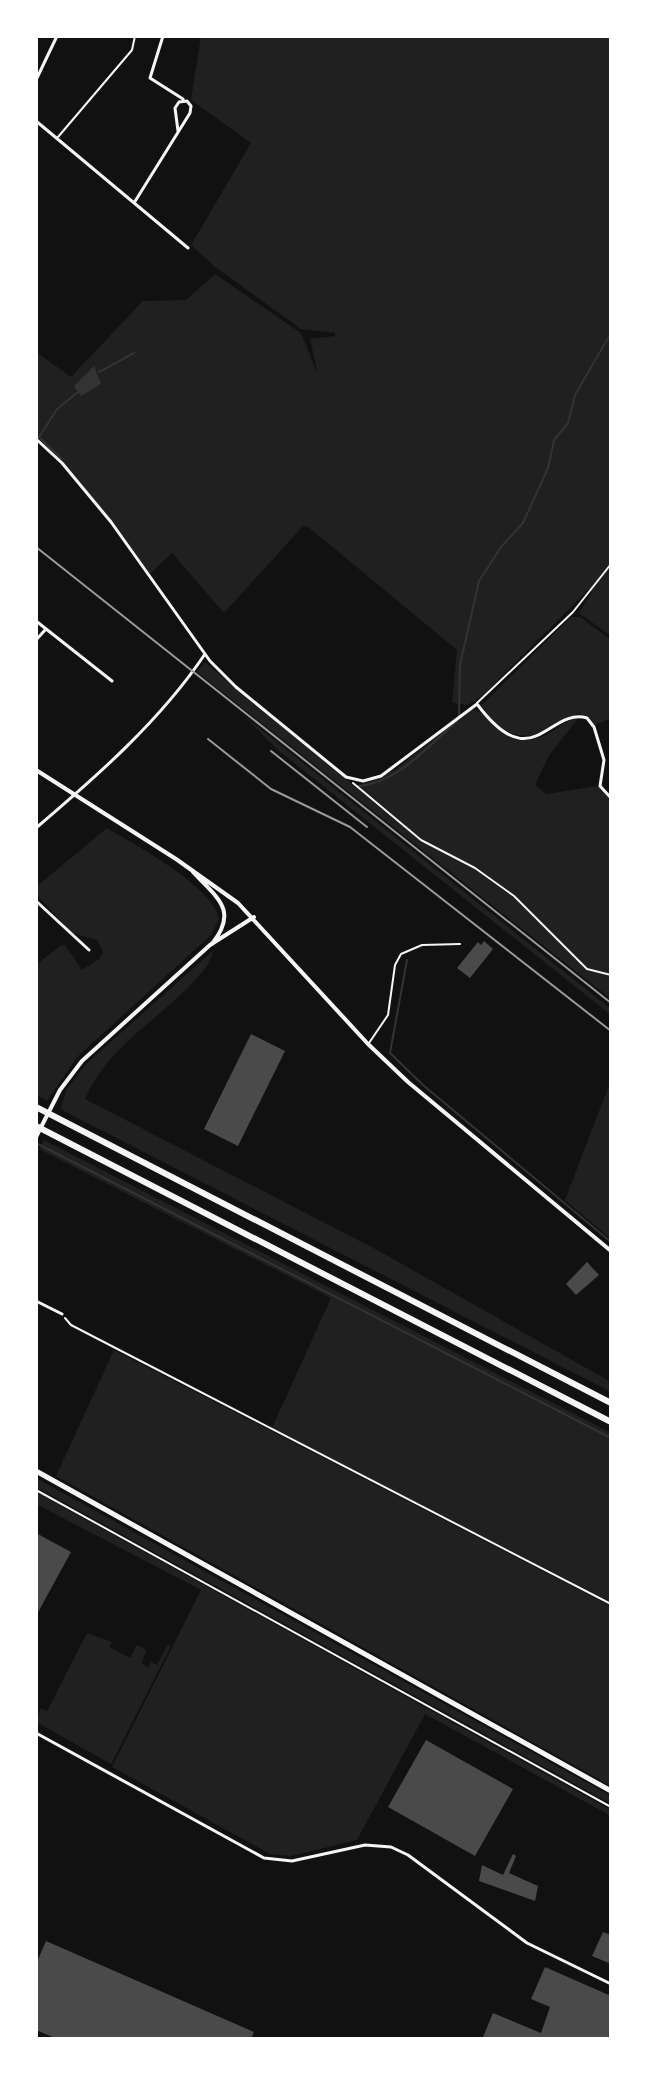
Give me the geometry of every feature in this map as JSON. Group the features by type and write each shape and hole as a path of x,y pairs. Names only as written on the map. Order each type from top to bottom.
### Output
{"highway":[{"path":"36,1107 611,1403"},
{"path":"36,1126 611,1422"}],"main road":[{"path":"36,1471 611,1791"}],"street":[{"path":"36,80 57,36"},
{"path":"134,203 191,108 187,101 150,78 163,36"},
{"path":"178,131 175,108 179,102 187,101"},
{"path":"36,121 188,248"},
{"path":"36,439 62,463 111,522 176,609 205,654 236,687 350,778 363,781 381,776 459,714 477,704 503,730 519,738 540,736 572,717 589,719 604,760 600,786 611,798"},
{"path":"36,621 112,681"},
{"path":"36,640 46,629"},
{"path":"36,828 74,796 169,703 205,654"},
{"path":"36,770 187,866 254,917 368,1044 408,1082 611,1251"},
{"path":"187,866 223,907 224,926 210,945"},
{"path":"36,901 89,950"},
{"path":"36,1137 60,1090 96,1048 210,945 254,917"},
{"path":"36,1301 62,1314"},
{"path":"36,1733 264,1858 292,1861 365,1845 400,1850 527,1943 611,1984"}],"lane":[{"path":"58,137 132,50 135,36"},
{"path":"477,704 573,612 611,564"},
{"path":"368,1044 388,1015 395,965 401,954 422,945 460,944"}],"path":[{"path":"350,778 421,840 475,868 514,896 587,969 611,975"},
{"path":"62,1314 71,1325 86,1333 611,1604"},
{"path":"36,1490 611,1807"}],"shaded area":[{"path":"201,36 611,36 611,636 579,613 592,592 588,590 483,695 468,705 452,703 457,650 307,526 302,527 224,613 172,553 149,575 81,487 36,439 36,346 39,354 71,377 143,301 186,300 215,274 301,333 318,375 310,339 335,336 335,333 301,329 214,266 191,245 251,143 191,100"},
{"path":"94,366 101,384 81,396 74,386"},
{"path":"571,617 580,617 611,640 611,718 595,725 590,718 579,714 536,735 508,732 493,721 482,705"},
{"path":"205,662 421,841 475,869 513,897 587,970 611,976 611,999 197,672"},
{"path":"471,709 488,717 510,735 528,740 544,736 579,717 548,757 535,785 546,794 598,786 611,800 611,974 588,968 514,895 476,867 422,839 357,786 395,770"},
{"path":"243,715 611,1009 611,1015 279,751"},
{"path":"107,828 188,880 214,906 219,919 211,935 77,1057 47,1101 36,1095 36,965 61,945 65,945 82,970 99,959 103,952 97,940 72,933 36,894 36,887"},
{"path":"216,948 206,968 189,987 109,1061 85,1099 379,1251 611,1382 611,1392 60,1109 67,1089 86,1064"},
{"path":"611,1080 611,1239 565,1200"},
{"path":"44,1140 611,1433 611,1602 272,1428 331,1298 39,1149"},
{"path":"114,1350 611,1606 611,1786 56,1476"},
{"path":"36,1478 611,1796 611,1804 36,1487"},
{"path":"36,1492 611,1810 611,1816 425,1714 357,1840 291,1856 270,1854 112,1767 201,1590 36,1504"},
{"path":"87,1633 112,1642 109,1647 130,1658 137,1645 147,1650 141,1663 148,1668 151,1662 157,1665 168,1644 171,1646 111,1764 36,1722 41,1708 47,1711"}],"building":[{"path":"484,941 493,949 470,978 457,968 478,942 481,945"},
{"path":"251,1034 285,1051 238,1146 204,1129"},
{"path":"587,1262 599,1275 576,1295 566,1284"},
{"path":"36,1533 71,1552 36,1616"},
{"path":"426,1740 513,1789 475,1856 388,1807"},
{"path":"513,1854 516,1856 509,1873 538,1886 535,1901 479,1881 482,1865 503,1875"},
{"path":"603,1932 611,1935 611,1964 592,1956"},
{"path":"46,1941 254,2032 251,2039 57,2039 36,2030 36,1964"},
{"path":"545,1967 611,1996 611,2034 606,2039 483,2037 493,2013 541,2033 550,2007 531,1999"}],"waterway":[{"path":"459,716 460,665 479,581 501,547 523,523 548,468 554,440 568,423 575,395 611,333"},
{"path":"99,372 134,353"},
{"path":"61,458 39,437 57,409 78,392"},
{"path":"357,786 372,784 399,771 457,721"},
{"path":"407,960 390,1053 423,1085 611,1242"},
{"path":"36,1143 611,1438"}],"railway":[{"path":"36,547 611,1003"},
{"path":"208,739 271,789 350,827 611,1031"},
{"path":"271,751 367,827"}]}
